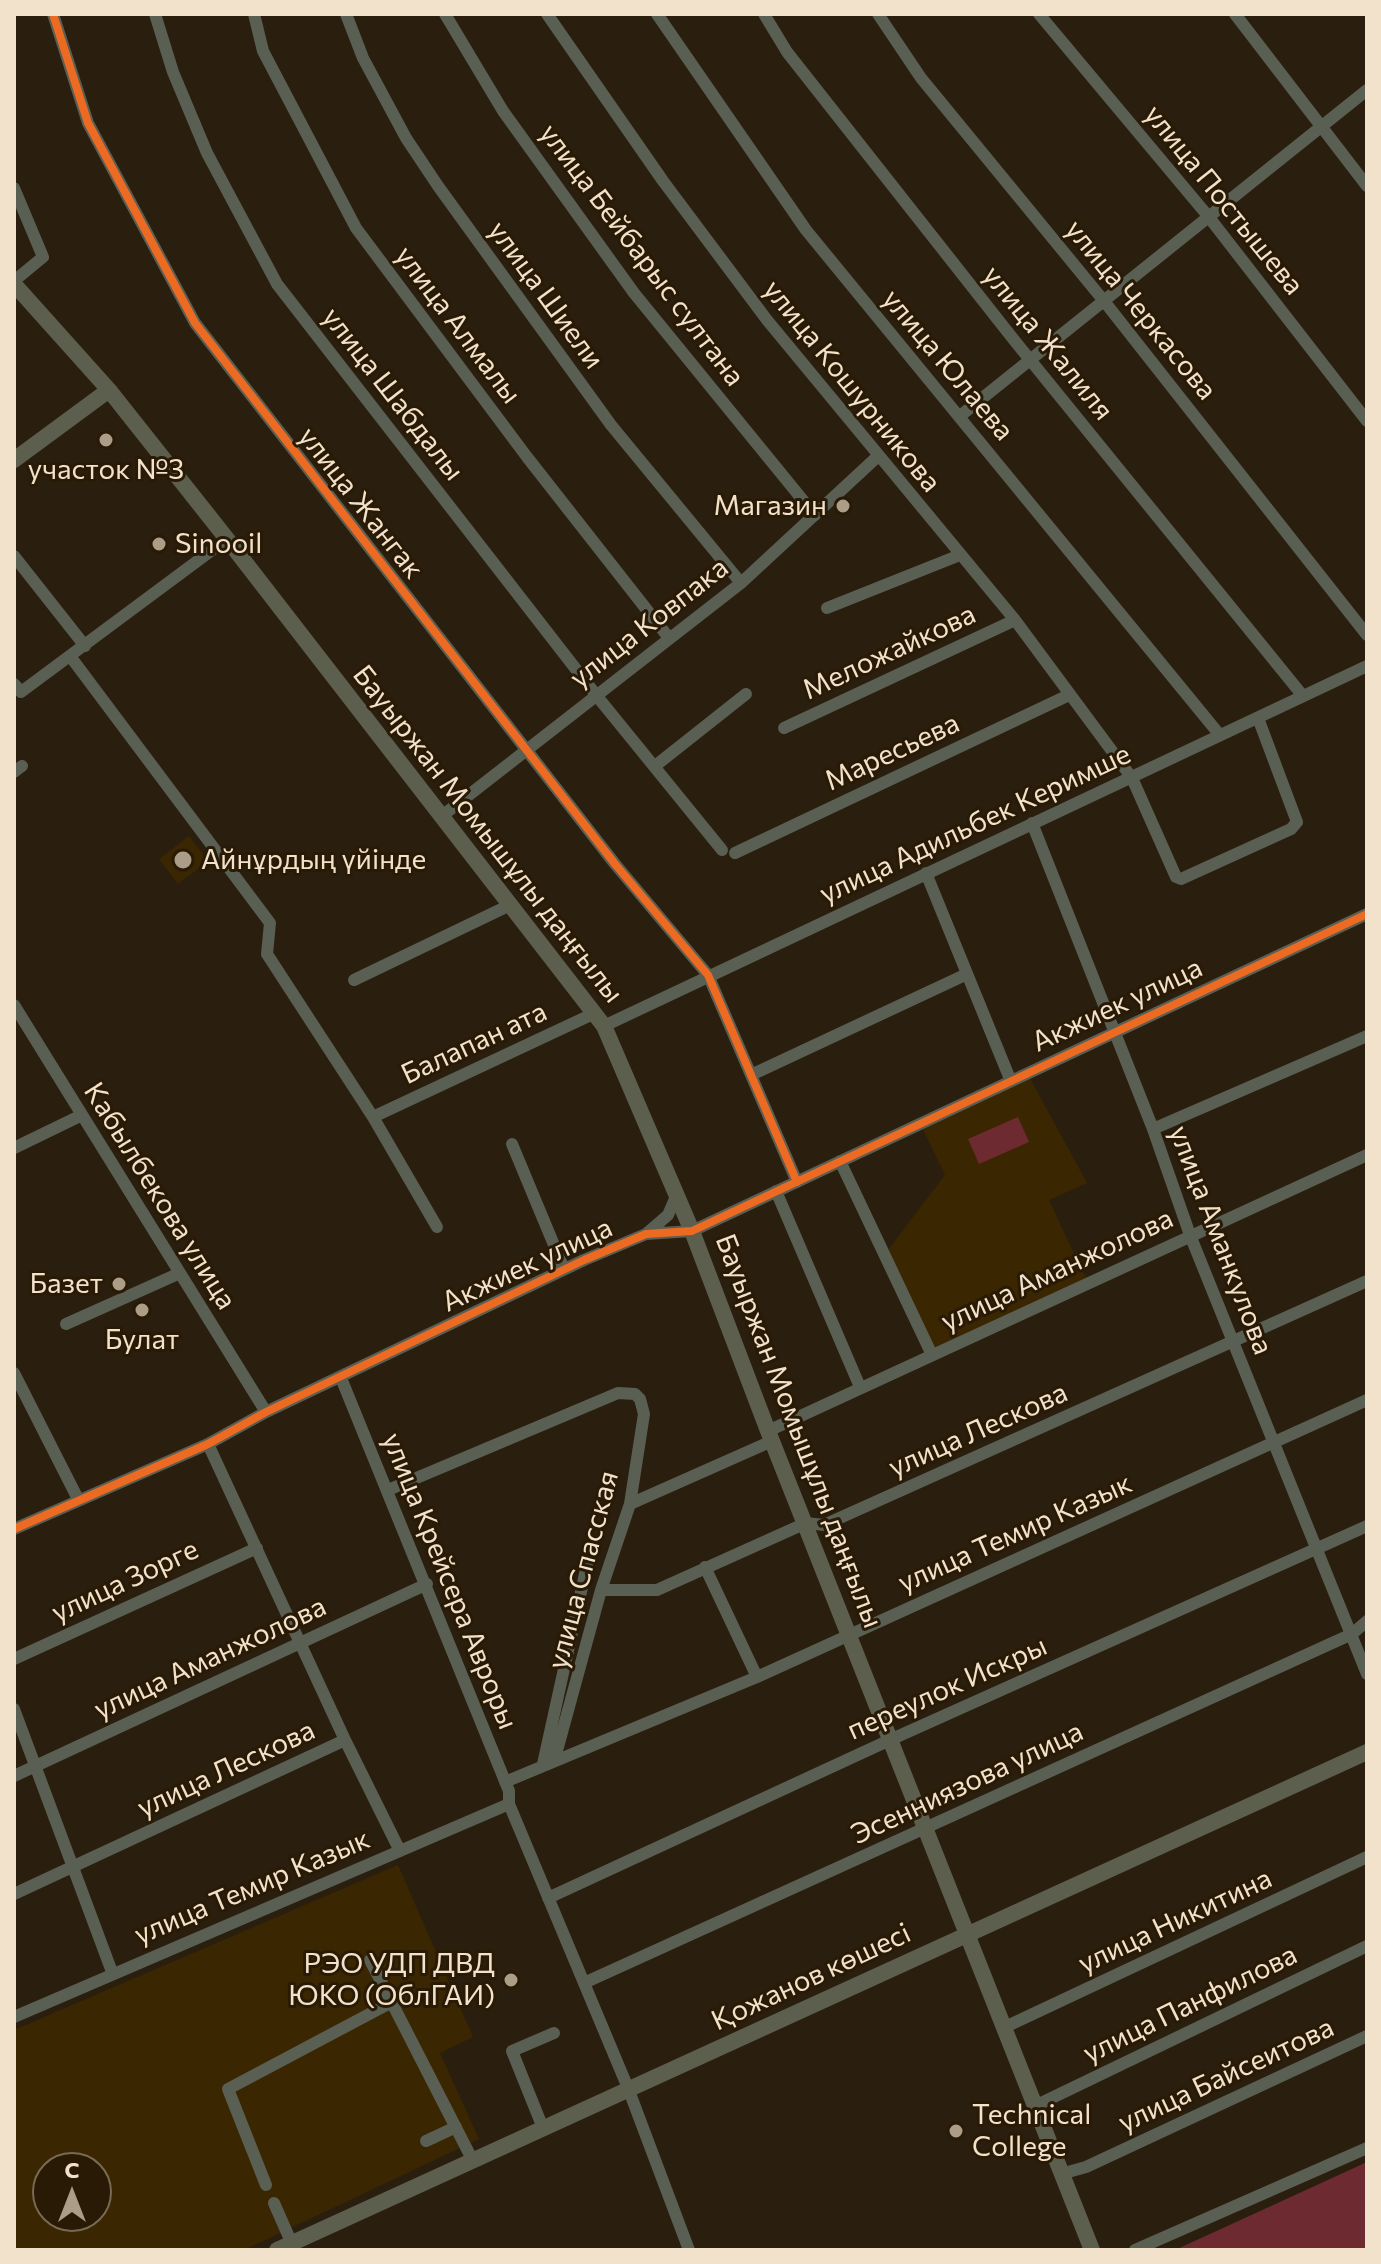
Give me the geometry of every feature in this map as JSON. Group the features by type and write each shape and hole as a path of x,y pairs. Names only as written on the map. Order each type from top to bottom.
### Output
{"main road":[{"name":"Бауыржан Момышұлы даңғылы","path":"14,282 109,390 600,1020 692,1231 1092,2250"},
{"path":"14,460 109,390"},
{"name":"Қожанов көшесі","path":"284,2247 1367,1752"}],"street":[{"name":"улица Жангак","path":"53,14 88,123 195,323 252,401 708,975 797,1182"},
{"name":"улица Шабдалы","path":"155,14 173,72 195,126 270,272 596,695 729,852"},
{"name":"улица Алмалы","path":"254,14 263,51 356,228 571,514 669,638"},
{"name":"улица Шиели","path":"346,14 363,58 406,138 438,186 611,425 741,583"},
{"name":"улица Бейбарыс султана","path":"445,14 503,111 634,293 815,515"},
{"name":"улица Кошурникова","path":"547,14 740,284 877,457 1015,620 1132,778 1176,877 1181,879 1291,829 1297,822 1258,718"},
{"name":"улица Юлаева","path":"657,14 806,230 1219,734"},
{"name":"улица Жалиля","path":"764,14 787,52 1303,696"},
{"name":"улица Черкасова","path":"878,14 921,78 1104,301 1367,635"},
{"name":"улица Постышева","path":"1039,14 1208,216 1367,421"},
{"path":"1235,14 1367,186"},
{"path":"960,416 1367,90"},
{"path":"14,188 43,257 14,282"},
{"name":"улица Ковпака","path":"442,816 741,583 877,457"},
{"path":"16,691 85,646 227,539"},
{"path":"827,608 960,555"},
{"path":"14,556 85,646"},
{"name":"Меложайкова","path":"784,728 1015,620"},
{"path":"70,656 270,923 267,954 373,1117 437,1227"},
{"name":"улица Адильбек Керимше","path":"600,1020 708,975 1303,696 1365,674"},
{"path":"655,766 746,694"},
{"name":"Маресьева","path":"729,852 1069,695"},
{"name":"улица Аманкулова","path":"1032,823 1153,1129 1232,1342 1276,1441 1367,1674"},
{"path":"926,873 1010,1079"},
{"path":"354,980 510,905"},
{"name":"Акжиек улица","path":"14,1529 208,1444 266,1412 564,1269 646,1234 692,1231 1010,1079 1367,914"},
{"path":"751,1075 967,974"},
{"name":"Кабылбекова улица","path":"14,1005 266,1412"},
{"name":"Балапан ата","path":"373,1117 600,1020"},
{"path":"1153,1129 1367,1036"},
{"path":"14,1148 82,1115"},
{"path":"512,1144 564,1269"},
{"name":"улица Аманжолова","path":"630,1504 770,1436 860,1387 1367,1155"},
{"path":"840,1161 932,1355"},
{"path":"776,1191 860,1387"},
{"path":"646,1234 671,1211 677,1194"},
{"path":"66,1324 180,1273"},
{"name":"улица Лескова","path":"601,1590 657,1590 806,1523 824,1525 1367,1281"},
{"path":"14,1373 78,1499"},
{"name":"улица Крейсера Авроры","path":"341,1378 427,1584 505,1782 509,1804 628,2088"},
{"name":"улица Спасская","path":"388,1490 618,1393 635,1394 644,1414 630,1504 549,1761"},
{"name":"улица Темир Казык","path":"505,1782 549,1761 597,1745 757,1677 1367,1400"},
{"path":"208,1444 345,1740"},
{"name":"переулок Искры","path":"548,1898 892,1739 1367,1526"},
{"name":"улица Зорге","path":"14,1659 257,1548"},
{"path":"549,1761 588,1560"},
{"path":"705,1567 757,1677"},
{"name":"улица Аманжолова","path":"14,1776 427,1584"},
{"name":"Эсенниязова улица","path":"584,1983 1352,1634 1367,1621"},
{"path":"14,1709 112,1972"},
{"name":"улица Лескова","path":"14,1894 345,1740 400,1851"},
{"name":"улица Темир Казык","path":"14,2017 112,1972 509,1804"},
{"name":"улица Никитина","path":"1003,2028 1367,1857"},
{"name":"улица Панфилова","path":"1035,2106 1367,1946"},
{"path":"370,1960 473,2161"},
{"path":"266,2185 228,2089 392,2002"},
{"path":"543,2128 512,2051 554,2033"},
{"name":"улица Байсеитова","path":"1061,2174 1086,2167 1367,2036"},
{"path":"628,2088 689,2250"},
{"path":"426,2141 456,2127"},
{"path":"1135,2250 1367,2148"},
{"path":"274,2203 284,2247"}],"shaded area":[{"name":"Айнұрдың үйінде","path":"189,836 208,861 178,884 159,859"},
{"path":"1026,1071 1087,1183 1049,1200 1088,1283 932,1355 885,1254 945,1175 920,1123"},
{"path":"1018,1117 1029,1142 979,1164 968,1139"},
{"path":"398,1865 473,2037 440,2053 479,2139 244,2250 14,2250 14,2030"},
{"path":"1367,2162 1367,2250 1175,2250"}],"cycle path":[{"path":"53,14 88,123 195,323 615,864 708,975 797,1182"},
{"path":"14,1529 208,1444 266,1412 584,1260 646,1234 692,1231 1367,914"}],"place":[{"name":"участок №3","path":"106,440"},
{"name":"Магазин","path":"843,506"},
{"name":"Sinooil","path":"159,544"},
{"name":"Айнұрдың үйінде","path":"183,860"},
{"name":"Базет","path":"119,1284"},
{"name":"Булат","path":"142,1310"},
{"name":"РЭО УДП ДВД ЮКО (ОблГАИ)","path":"511,1980"},
{"name":"Technical College","path":"956,2131"}]}
